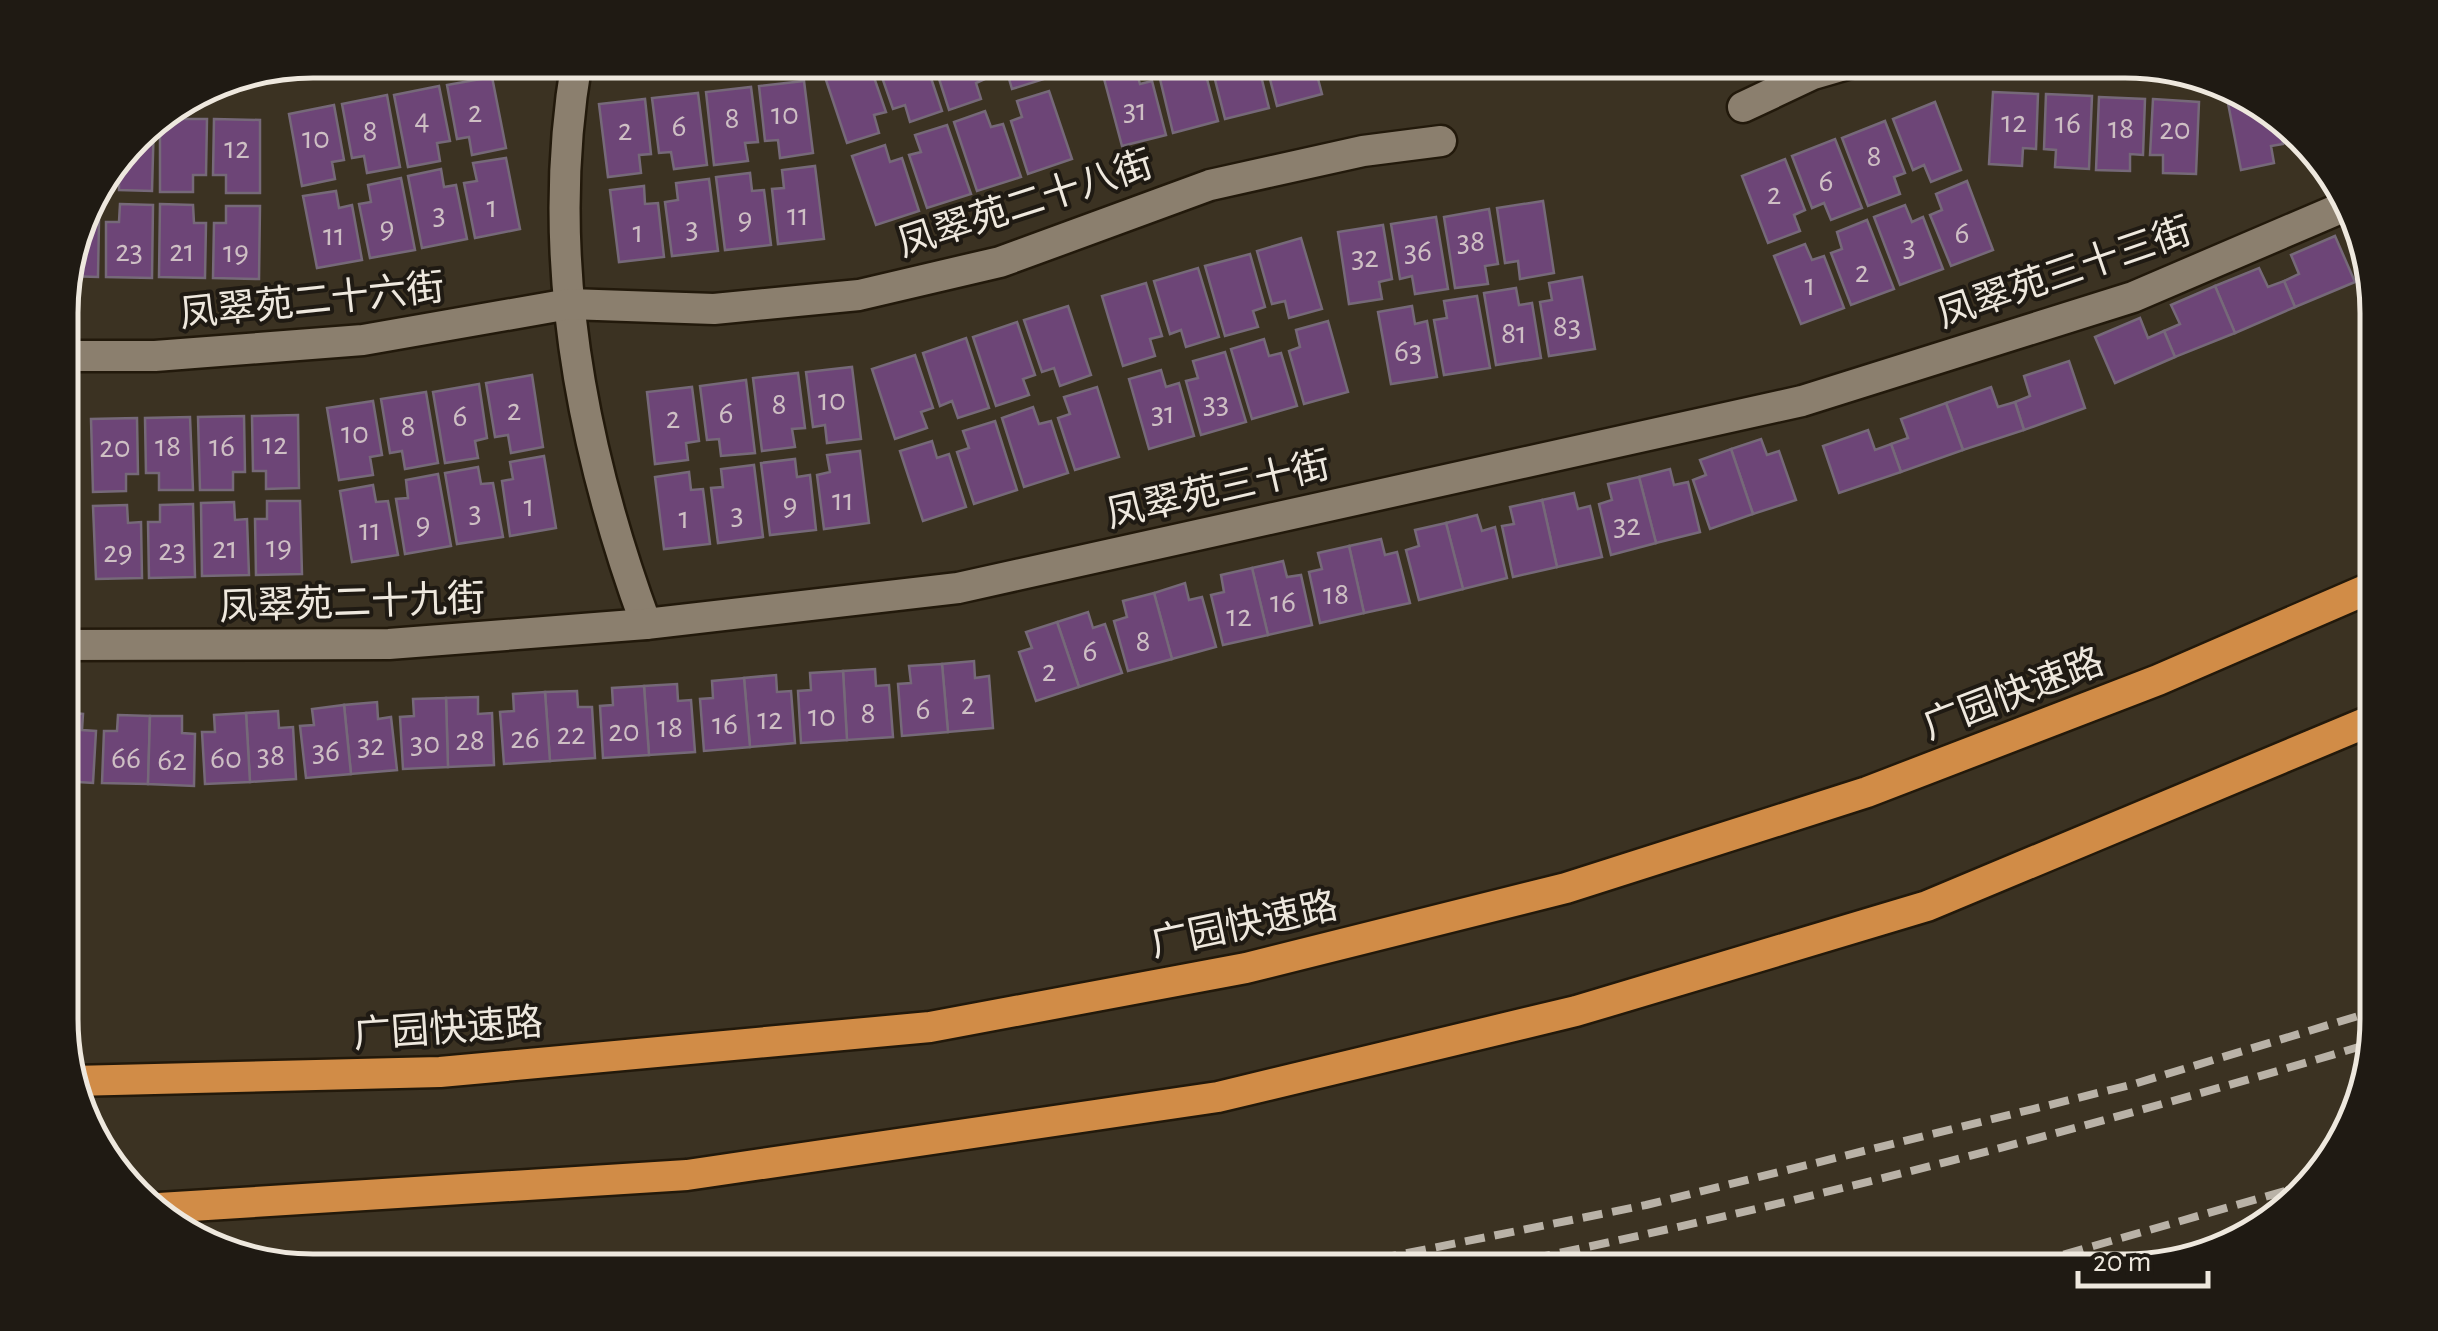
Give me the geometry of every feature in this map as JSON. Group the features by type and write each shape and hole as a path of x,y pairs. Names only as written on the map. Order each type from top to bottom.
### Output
{"highway":[{"name":"广园快速路","path":"86,1081 440,1072 930,1027 1246,968 1566,888 1866,792 2158,680 2360,593"},
{"path":"173,1207 687,1175 1218,1097 1576,1010 1927,906 2360,725"}],"lane":[{"path":"575,77 567,168 569,304 595,466 646,624"},
{"path":"1744,107 1807,77"},
{"name":"凤翠苑二十八街","path":"569,304 714,309 859,295 1000,262 1210,185 1363,151 1441,142"},
{"name":"凤翠苑三十三街","path":"1802,401 2133,297 2336,210"},
{"name":"凤翠苑二十六街","path":"78,356 155,356 363,340 569,304"},
{"name":"凤翠苑三十街","path":"646,624 958,588 1802,401"},
{"name":"凤翠苑二十九街","path":"78,645 389,644 646,624"}],"building":[{"path":"492,77 506,148 472,155 469,137 457,139 447,85"},
{"path":"825,77 874,77 886,112 874,115 879,133 847,143"},
{"path":"882,77 931,77 942,111 910,122 905,105 893,109"},
{"path":"938,77 987,77 976,83 981,99 949,110"},
{"path":"1008,77 1043,77 1044,79 1012,89"},
{"path":"1104,77 1138,77 1140,84 1152,81 1166,135 1122,146"},
{"path":"1206,77 1218,121 1173,133 1160,79"},
{"path":"1214,77 1261,77 1269,108 1225,119"},
{"path":"1269,77 1318,77 1322,94 1277,106"},
{"path":"804,81 813,153 780,158 778,140 765,141 759,86"},
{"path":"439,86 450,141 437,143 440,161 408,167 394,95"},
{"path":"751,87 758,142 745,143 748,161 714,165 706,92"},
{"path":"1049,91 1072,159 1028,174 1011,121 1022,117 1017,101"},
{"path":"1993,92 2038,94 2036,149 2023,148 2022,166 1989,164"},
{"path":"698,93 707,165 674,169 671,152 659,153 652,98"},
{"path":"2046,94 2092,96 2089,169 2055,167 2056,150 2044,149"},
{"path":"387,95 400,167 367,173 364,156 352,158 342,104"},
{"path":"2099,97 2145,99 2143,155 2130,154 2130,171 2096,170"},
{"path":"645,99 651,154 639,155 641,173 608,177 599,104"},
{"path":"2153,99 2199,102 2196,174 2163,173 2163,155 2150,155"},
{"path":"2228,101 2282,138 2283,144 2271,146 2274,163 2241,170"},
{"path":"1935,102 1961,170 1931,182 1924,165 1913,170 1893,119"},
{"path":"334,105 344,160 332,162 335,179 302,186 289,114"},
{"path":"985,111 991,127 1003,124 1021,177 977,191 954,122"},
{"path":"180,119 207,119 206,175 193,175 193,192 160,192 160,134"},
{"path":"214,119 260,120 260,193 226,193 226,175 213,175"},
{"path":"1885,121 1905,173 1894,177 1900,194 1868,206 1842,138"},
{"path":"947,125 971,194 927,208 909,155 921,152 915,135"},
{"path":"1835,139 1862,208 1831,220 1824,203 1812,208 1792,156"},
{"path":"153,141 152,191 119,190 119,179"},
{"path":"885,145 890,162 902,158 919,211 876,225 852,156"},
{"path":"506,158 520,229 475,238 464,183 477,181 473,163"},
{"path":"1785,159 1805,210 1794,215 1800,231 1768,243 1742,176"},
{"path":"815,166 824,239 778,244 772,189 784,188 782,170"},
{"path":"441,169 444,187 456,185 467,239 422,248 408,176"},
{"path":"750,173 752,191 764,190 771,245 725,250 716,177"},
{"path":"401,178 415,250 370,258 359,204 371,202 368,185"},
{"path":"709,179 718,251 672,256 665,202 678,200 676,183"},
{"path":"1967,181 1993,250 1951,266 1930,215 1942,210 1936,194"},
{"path":"644,186 645,204 658,203 664,257 619,262 610,190"},
{"path":"336,191 339,208 352,205 362,260 317,268 303,196"},
{"path":"1543,201 1554,273 1520,279 1518,261 1505,263 1497,208"},
{"path":"120,204 153,205 152,278 106,277 106,222 119,222"},
{"path":"160,204 193,205 194,223 206,223 205,278 159,277"},
{"path":"1905,205 1912,222 1923,217 1943,269 1900,285 1874,217"},
{"path":"226,206 260,206 259,279 213,278 214,223 226,223"},
{"path":"1489,209 1498,264 1485,266 1488,284 1455,288 1444,217"},
{"path":"1436,217 1448,289 1415,294 1412,276 1400,279 1391,224"},
{"path":"1867,220 1894,289 1851,305 1831,253 1842,249 1837,232"},
{"path":"97,221 99,221 98,277 81,276"},
{"path":"1383,225 1392,279 1379,282 1382,299 1349,304 1338,232"},
{"path":"2335,236 2355,282 2295,307 2284,281 2299,274 2291,255"},
{"path":"1301,238 1322,309 1289,318 1285,301 1272,304 1257,251"},
{"path":"1805,244 1812,260 1824,256 1844,308 1801,324 1774,256"},
{"path":"1250,254 1265,307 1253,311 1258,327 1225,336 1205,266"},
{"path":"1198,268 1219,337 1186,347 1181,330 1170,334 1154,281"},
{"path":"2259,268 2268,287 2284,281 2295,307 2235,333 2215,286"},
{"path":"1582,277 1595,349 1549,356 1540,302 1552,300 1549,283"},
{"path":"1146,283 1162,336 1150,339 1155,356 1123,366 1102,296"},
{"path":"2215,286 2235,333 2175,357 2164,331 2180,324 2171,305"},
{"path":"1516,288 1519,305 1532,303 1541,358 1496,365 1484,293"},
{"path":"1477,296 1490,368 1444,375 1434,320 1447,318 1444,301"},
{"path":"1068,306 1091,375 1060,386 1054,368 1042,372 1024,320"},
{"path":"1412,306 1415,324 1427,321 1437,377 1391,384 1378,312"},
{"path":"2140,318 2148,338 2164,331 2175,357 2115,383 2095,337"},
{"path":"1328,321 1348,392 1304,404 1289,351 1300,347 1296,330"},
{"path":"1017,322 1035,375 1023,379 1029,395 996,406 973,337"},
{"path":"966,338 989,408 958,418 952,401 940,406 923,353"},
{"path":"1264,339 1269,356 1281,353 1297,406 1252,419 1231,349"},
{"path":"1225,352 1246,422 1201,435 1186,381 1198,378 1193,361"},
{"path":"915,355 933,408 921,412 927,428 895,439 872,369"},
{"path":"2069,361 2085,408 2024,430 2015,402 2030,396 2024,376"},
{"path":"852,367 861,439 827,443 825,425 813,427 806,372"},
{"path":"1161,370 1166,387 1179,383 1194,436 1149,449 1129,379"},
{"path":"798,373 805,428 792,429 795,447 762,451 753,378"},
{"path":"532,375 543,447 511,453 508,435 495,437 486,383"},
{"path":"746,380 755,453 721,456 719,439 707,440 700,386"},
{"path":"479,384 487,438 475,441 478,458 445,463 433,392"},
{"path":"692,387 699,441 686,443 688,460 655,464 647,392"},
{"path":"1097,387 1119,457 1075,470 1058,418 1070,414 1064,397"},
{"path":"1991,387 1998,407 2015,402 2024,430 1963,450 1946,403"},
{"path":"426,392 438,463 405,469 402,451 390,453 381,399"},
{"path":"373,401 382,455 370,457 373,475 339,480 327,408"},
{"path":"1946,403 1963,450 1901,472 1891,444 1908,438 1901,419"},
{"path":"1033,407 1039,424 1051,421 1068,473 1024,487 1002,418"},
{"path":"298,415 299,488 266,489 266,471 253,471 252,416"},
{"path":"244,416 245,472 233,472 233,490 200,490 198,417"},
{"path":"190,417 193,490 159,490 159,473 146,473 145,418"},
{"path":"137,418 138,474 126,474 126,491 93,492 91,419"},
{"path":"995,421 1017,490 974,504 957,452 969,448 963,431"},
{"path":"1868,430 1875,450 1891,444 1901,472 1839,493 1823,446"},
{"path":"1761,439 1767,455 1779,451 1796,500 1753,514 1731,449"},
{"path":"932,441 937,458 949,454 966,507 923,521 900,451"},
{"path":"1731,449 1753,514 1710,529 1693,480 1706,475 1700,460"},
{"path":"860,451 869,523 824,529 817,475 830,472 827,455"},
{"path":"544,456 556,528 510,536 502,481 513,479 510,462"},
{"path":"795,459 797,477 810,475 816,530 770,535 761,463"},
{"path":"754,465 763,537 718,543 711,488 723,487 721,469"},
{"path":"478,467 481,484 493,483 503,537 457,544 445,473"},
{"path":"1670,469 1674,485 1688,482 1700,532 1656,543 1639,477"},
{"path":"689,472 691,490 703,489 710,544 664,549 655,477"},
{"path":"438,474 451,546 405,554 396,499 408,498 406,480"},
{"path":"1639,477 1656,543 1611,555 1599,504 1612,500 1608,484"},
{"path":"373,485 376,502 388,501 398,555 352,562 340,491"},
{"path":"1574,493 1578,509 1590,506 1602,557 1557,567 1542,500"},
{"path":"1542,500 1557,567 1513,577 1502,526 1514,524 1510,507"},
{"path":"267,501 300,501 302,574 256,575 255,519 267,519"},
{"path":"234,502 235,520 247,519 249,575 202,576 201,503"},
{"path":"193,504 195,577 149,578 148,522 160,522 160,505"},
{"path":"127,505 128,523 141,522 142,578 96,579 93,506"},
{"path":"1477,515 1482,531 1495,527 1507,578 1463,589 1446,523"},
{"path":"1446,523 1463,589 1419,600 1406,550 1419,546 1415,530"},
{"path":"1381,539 1385,555 1397,552 1410,603 1364,613 1349,546"},
{"path":"1349,546 1364,613 1320,623 1309,572 1322,569 1318,553"},
{"path":"1283,561 1287,577 1301,575 1312,625 1268,635 1252,568"},
{"path":"1252,568 1268,635 1223,645 1211,595 1224,592 1221,575"},
{"path":"1185,583 1189,600 1202,597 1216,647 1172,659 1154,593"},
{"path":"1154,593 1172,659 1128,671 1114,621 1127,617 1123,601"},
{"path":"1088,612 1093,628 1105,624 1122,673 1079,687 1057,622"},
{"path":"1057,622 1079,687 1036,701 1019,652 1032,648 1026,632"},
{"path":"974,661 975,678 989,676 993,728 948,732 942,664"},
{"path":"942,664 948,732 902,736 898,684 911,683 909,666"},
{"path":"875,669 876,686 889,685 893,737 847,740 843,671"},
{"path":"843,671 847,740 801,743 798,691 811,690 810,673"},
{"path":"776,675 777,692 791,691 795,743 750,747 744,678"},
{"path":"744,678 750,747 704,751 700,699 713,698 712,681"},
{"path":"677,684 678,701 691,700 695,752 649,755 644,686"},
{"path":"644,686 649,755 603,758 600,706 613,705 612,688"},
{"path":"577,691 578,707 592,707 595,758 550,761 545,692"},
{"path":"545,692 550,761 504,764 500,712 514,711 513,694"},
{"path":"478,697 478,714 492,713 494,765 448,767 446,698"},
{"path":"446,698 448,767 403,769 400,717 414,716 413,699"},
{"path":"377,702 378,719 391,717 397,770 351,774 344,705"},
{"path":"344,705 351,774 306,778 300,726 314,725 312,709"},
{"path":"278,711 279,728 293,727 296,779 250,782 246,713"},
{"path":"246,713 250,782 205,784 202,732 215,732 214,715"},
{"path":"78,714 83,714 82,730 96,731 93,783 78,782"},
{"path":"118,715 150,716 148,784 102,783 104,731 117,731"},
{"path":"150,716 182,716 182,733 195,734 194,786 148,784"}],"railway":[{"path":"1405,1253 1646,1205 2134,1084 2360,1015"},
{"path":"1556,1253 1925,1168 2358,1047"},
{"path":"2069,1253 2283,1192"}]}
